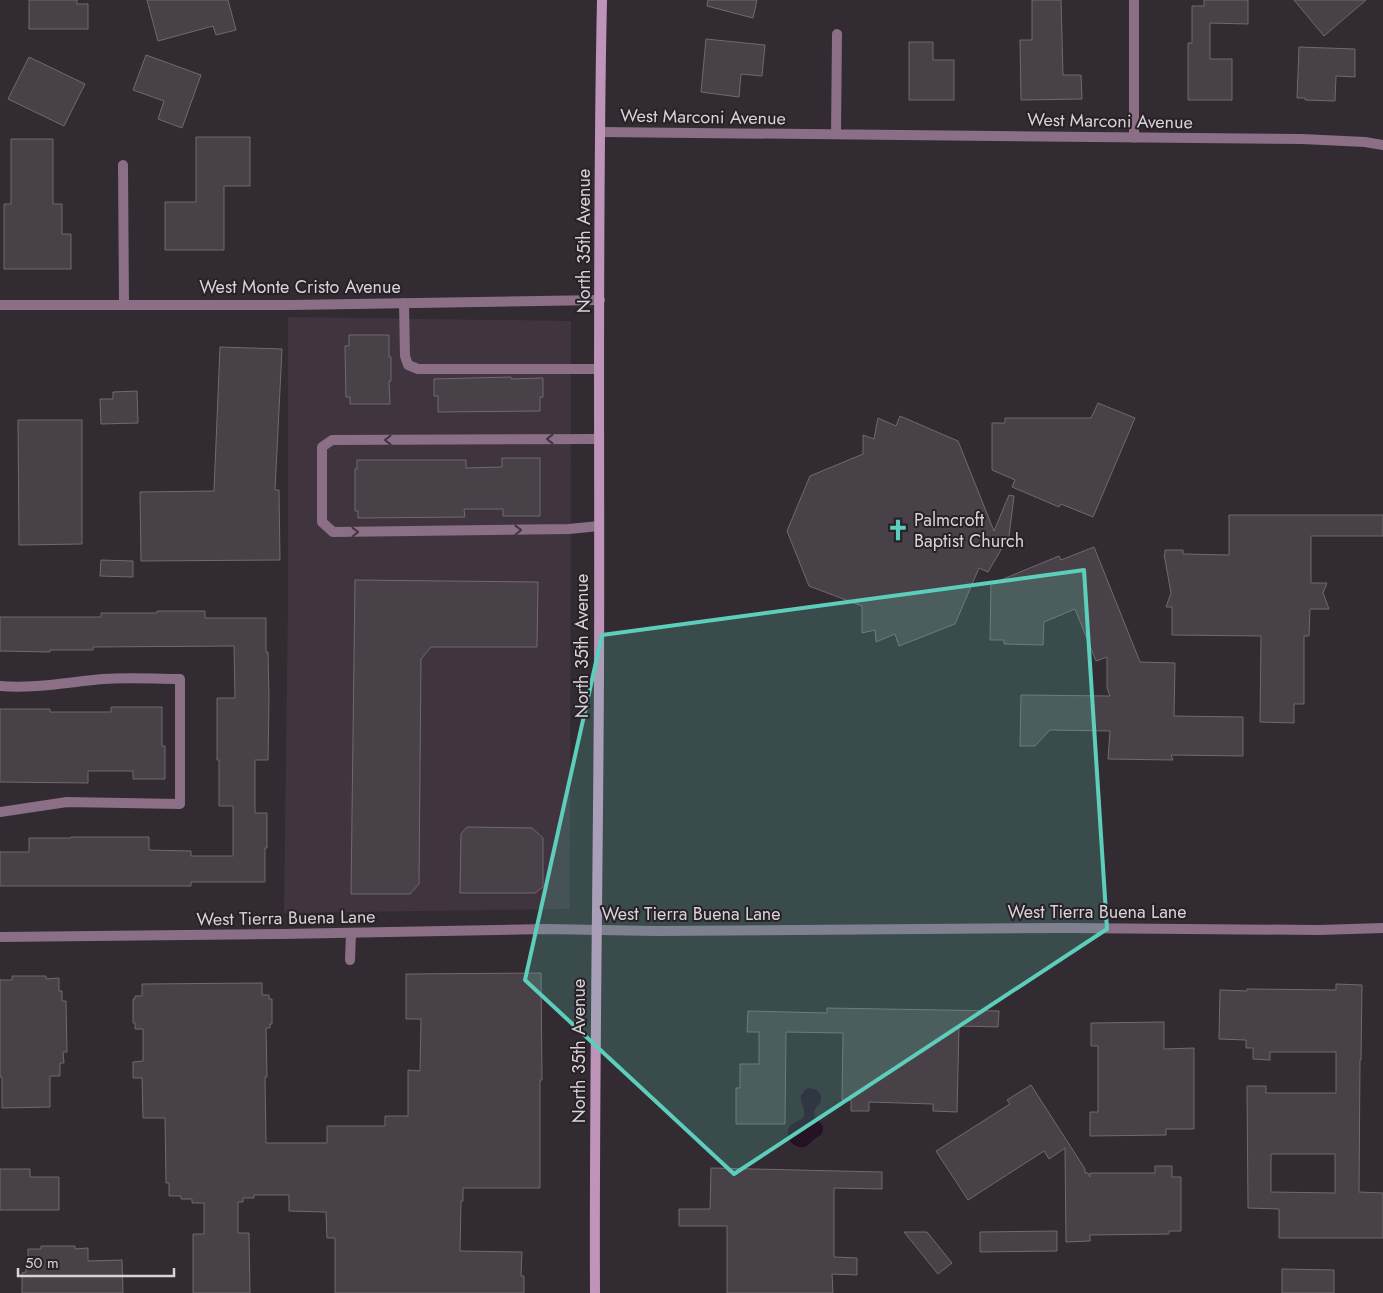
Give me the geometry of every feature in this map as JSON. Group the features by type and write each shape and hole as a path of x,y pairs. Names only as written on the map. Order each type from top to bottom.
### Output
{"main road":[{"name":"North 35th Avenue","path":"595,1293 602,0"}],"street":[{"path":"1134,0 1134,138"},
{"path":"836,134 837,34"},
{"name":"West Marconi Avenue","path":"600,132 1302,139 1365,142 1383,145"},
{"path":"123,165 124,305"},
{"name":"West Monte Cristo Avenue","path":"0,306 291,305 600,300"},
{"path":"404,303 405,356 408,365 418,369 599,369"},
{"path":"599,439 332,440 322,447 322,522 333,532 569,529 599,526"},
{"path":"0,686 14,687 105,679 180,679 180,804 67,802 0,812"},
{"name":"West Tierra Buena Lane","path":"0,937 546,929 656,931 1096,928 1319,930 1383,928"},
{"path":"350,960 351,933"}],"highlighted area":[{"path":"1084,570 1107,929 734,1174 525,980 602,635"}],"shaded area":[{"path":"288,317 571,321 570,909 284,913 288,601"},
{"path":"809,1088 817,1090 821,1096 814,1113 823,1130 807,1146 800,1147 790,1141 788,1130 790,1126 803,1118 805,1112 801,1102 801,1095"}],"building":[{"path":"29,0 77,0 77,4 88,4 88,29 29,29"},
{"path":"147,0 228,0 236,30 216,35 213,26 158,41"},
{"path":"708,0 757,0 753,18 707,6"},
{"path":"1032,0 1061,0 1063,75 1081,75 1082,99 1021,100 1020,40 1032,40"},
{"path":"1204,0 1248,0 1248,24 1210,23 1210,59 1232,59 1232,100 1188,100 1188,43 1192,43 1192,6 1204,6"},
{"path":"1294,0 1366,0 1324,36"},
{"path":"706,39 765,45 762,76 741,74 739,97 701,92"},
{"path":"909,42 933,42 933,60 954,60 954,100 909,100"},
{"path":"1299,47 1355,49 1355,77 1336,76 1335,101 1297,98"},
{"path":"146,55 201,75 182,128 158,119 164,101 133,90"},
{"path":"29,57 85,84 64,126 8,99"},
{"path":"196,137 250,137 250,186 224,186 224,250 165,250 165,202 196,202"},
{"path":"11,139 53,139 53,204 62,204 62,234 71,234 71,269 4,269 4,204 11,204"},
{"path":"349,335 389,335 389,357 391,357 390,404 350,404 350,397 346,397 345,346 349,346"},
{"path":"220,347 282,349 275,490 279,490 280,560 141,561 140,492 214,491"},
{"path":"511,377 511,379 543,378 543,397 540,397 540,411 438,412 438,396 434,396 434,379"},
{"path":"137,391 138,423 101,424 100,399 113,399 113,392"},
{"path":"1098,403 1135,418 1093,517 1061,504 1059,507 1012,487 1015,480 992,470 992,423 1005,423 1005,418 1091,418"},
{"name":"Palmcroft Baptist Church","path":"900,416 958,441 994,531 1009,495 1014,496 1009,536 988,572 979,568 955,624 899,646 895,634 876,642 875,630 862,633 862,606 809,586 787,531 810,476 863,454 863,435 874,439 878,418 896,426"},
{"path":"18,420 82,420 82,544 19,545"},
{"path":"502,458 540,458 540,516 503,516 503,509 464,509 465,517 358,518 358,511 355,511 355,469 357,469 357,460 466,460 466,468 502,467"},
{"path":"1229,515 1383,515 1383,536 1311,536 1311,583 1327,583 1323,593 1329,609 1310,609 1309,636 1304,636 1304,704 1294,704 1294,723 1260,722 1261,636 1172,635 1172,607 1166,607 1171,593 1164,554 1165,550 1183,550 1183,554 1229,555"},
{"path":"1094,547 1140,662 1175,663 1174,716 1243,717 1243,756 1171,755 1173,760 1108,759 1110,731 1050,730 1035,746 1020,746 1021,695 1110,696 1107,688 1107,657 1096,661 1075,609 1044,622 1043,645 1004,644 1004,640 990,640 991,584 1059,556 1061,560"},
{"path":"101,560 133,561 133,577 100,576"},
{"path":"355,580 538,582 537,647 431,647 421,659 419,884 410,894 351,894"},
{"path":"157,611 205,611 205,618 266,618 269,698 268,760 255,760 255,813 267,813 265,882 191,882 191,886 0,886 0,852 29,852 29,838 149,837 149,850 191,851 191,856 233,856 233,806 219,806 217,698 235,698 234,646 93,647 93,650 50,650 50,652 0,651 0,617 101,617 101,613 157,613"},
{"path":"111,707 162,707 162,746 165,746 165,779 133,779 133,771 88,771 88,783 0,782 0,709 50,709 50,712 111,712"},
{"path":"467,827 532,828 543,838 543,887 535,893 460,893 461,834"},
{"path":"541,973 540,1188 463,1188 463,1201 461,1201 460,1251 522,1252 521,1276 524,1276 524,1293 335,1293 335,1238 327,1238 326,1212 289,1211 289,1195 254,1195 254,1198 243,1198 243,1202 238,1202 238,1233 249,1233 250,1293 193,1293 193,1234 204,1234 204,1203 192,1203 192,1199 181,1199 181,1196 169,1196 169,1183 166,1183 165,1118 143,1118 142,1078 133,1078 133,1062 143,1061 143,1029 135,1029 135,1023 133,1023 133,999 135,999 135,996 142,996 142,984 262,983 262,995 269,995 269,999 272,999 272,1024 270,1024 270,1028 266,1028 266,1143 327,1143 327,1126 385,1126 385,1116 408,1116 408,1070 420,1071 421,1019 406,1019 406,974"},
{"path":"12,976 46,976 46,979 59,978 59,991 62,991 62,1001 66,1001 67,1052 63,1052 64,1063 60,1063 60,1076 50,1076 50,1107 2,1108 2,1077 0,1077 0,980 12,980"},
{"path":"1336,984 1362,985 1359,1192 1383,1193 1383,1238 1279,1238 1279,1209 1248,1208 1247,1086 1266,1086 1266,1093 1336,1093 1336,1052 1270,1052 1270,1060 1253,1059 1253,1048 1246,1048 1246,1040 1219,1039 1220,990 1336,990","holes":["1271,1154 1335,1154 1335,1193 1271,1192"]},
{"path":"827,1008 999,1011 998,1027 959,1026 957,1112 933,1111 933,1104 869,1102 869,1111 851,1111 851,1100 842,1100 843,1033 786,1032 785,1124 736,1124 736,1088 740,1088 740,1064 759,1064 759,1032 747,1032 748,1011 827,1013"},
{"path":"1164,1022 1164,1049 1194,1048 1194,1129 1166,1129 1166,1135 1090,1136 1090,1112 1098,1112 1098,1046 1091,1046 1091,1023"},
{"path":"1031,1085 1085,1169 1085,1173 1088,1173 1090,1177 1090,1173 1155,1173 1155,1166 1172,1166 1172,1177 1181,1177 1181,1231 1169,1231 1169,1234 1090,1235 1090,1241 1066,1242 1065,1148 1049,1159 1044,1151 968,1200 936,1151 1010,1104 1007,1100"},
{"path":"711,1168 882,1172 882,1189 834,1188 834,1257 857,1258 857,1275 832,1274 833,1293 727,1293 727,1226 679,1226 679,1209 710,1209"},
{"path":"0,1169 30,1169 30,1177 59,1177 59,1210 0,1210"},
{"path":"1057,1231 1057,1251 980,1252 980,1232"},
{"path":"904,1232 927,1232 952,1263 938,1274"},
{"path":"41,1246 75,1246 75,1249 88,1248 88,1261 122,1260 123,1293 22,1293 22,1273 26,1272 28,1249 41,1249"},
{"path":"1282,1269 1334,1270 1334,1293 1282,1293"}],"place":[{"name":"Palmcroft Baptist Church","path":"898,530"}]}
